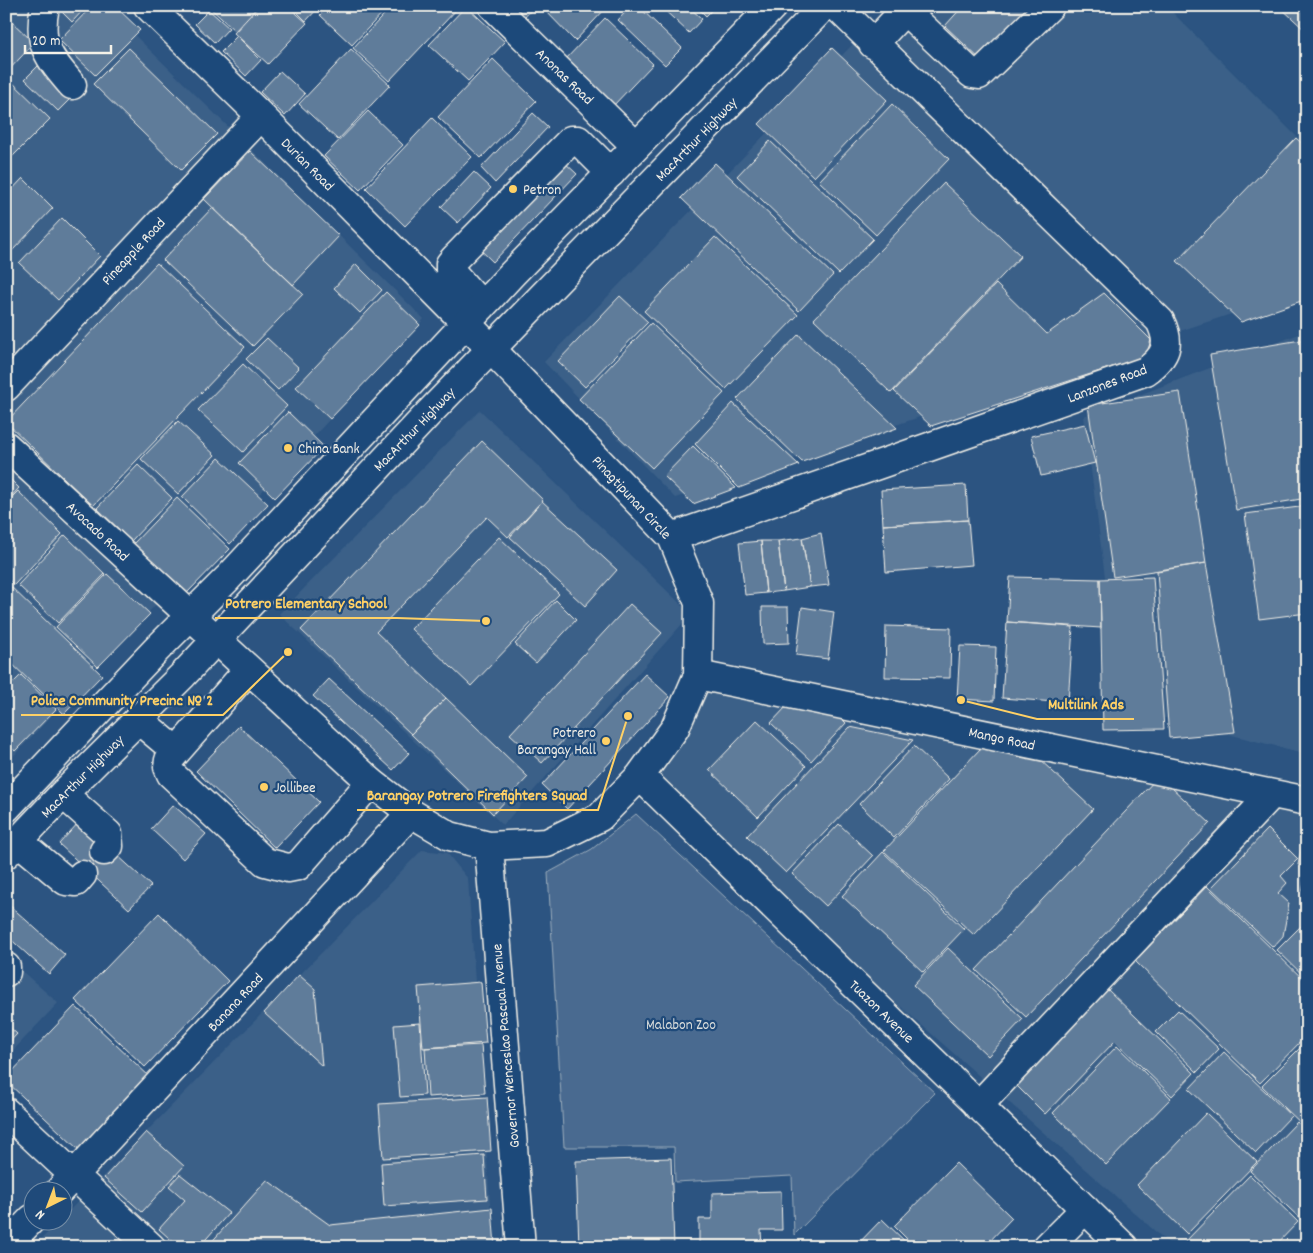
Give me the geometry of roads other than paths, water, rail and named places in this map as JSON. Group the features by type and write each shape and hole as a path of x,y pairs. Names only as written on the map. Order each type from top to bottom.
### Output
{"main road":[{"path":"45,6 42,23 44,45 50,60 72,85"},
{"name":"Durian Road","path":"148,6 261,116 474,315"},
{"name":"Anonas Road","path":"493,6 636,146"},
{"name":"MacArthur Highway","path":"6,808 156,650 191,616 474,315 773,6"},
{"name":"MacArthur Highway","path":"12,847 139,720 492,349 824,6"},
{"name":"Lanzones Road","path":"672,537 1146,370 1158,362 1165,350 1167,335 1160,321 836,6"},
{"path":"873,44 905,8 972,74 979,75 1050,6"},
{"name":"Pineapple Road","path":"6,387 261,116"},
{"path":"474,315 450,270 450,264 455,258 571,140 578,140 611,172"},
{"name":"Pinagtipunan Circle","path":"191,616 371,782 411,813 450,836 489,846 547,843 600,817 640,776 675,728 698,675 699,604 672,537 492,349 474,315"},
{"name":"Avocado Road","path":"6,446 191,616"},
{"path":"248,670 176,751 169,760 168,768 172,774 265,862 288,868 298,866 371,782"},
{"name":"Mango Road","path":"698,675 1307,801"},
{"path":"139,720 176,751"},
{"name":"Tuazon Avenue","path":"640,776 1124,1247"},
{"path":"63,794 108,834 109,846 104,851"},
{"path":"978,1106 1272,794"},
{"name":"Banana Road","path":"70,1180 411,813"},
{"name":"Governor Wenceslao Pascual Avenue","path":"489,846 521,1247"},
{"path":"12,847 66,881 76,882 82,875"},
{"path":"6,967 6,972"},
{"path":"6,1112 64,1180"},
{"path":"72,1187 151,1247"},
{"path":"1047,1247 1085,1209"},
{"path":"6,1246 22,1229"}],"place":[{"name":"Petron","path":"513,189"},
{"name":"China Bank","path":"288,448"},
{"name":"Potrero Elementary School","path":"486,621"},
{"name":"Police Community Precinc № 2","path":"288,652"},
{"name":"Multilink Ads","path":"961,700"},
{"name":"Barangay Potrero Firefighters Squad","path":"628,716"},
{"name":"Potrero Barangay Hall","path":"606,741"},
{"name":"Jollibee","path":"264,787"}],"park label":[{"name":"Malabon Zoo","path":"681,1024"}]}
